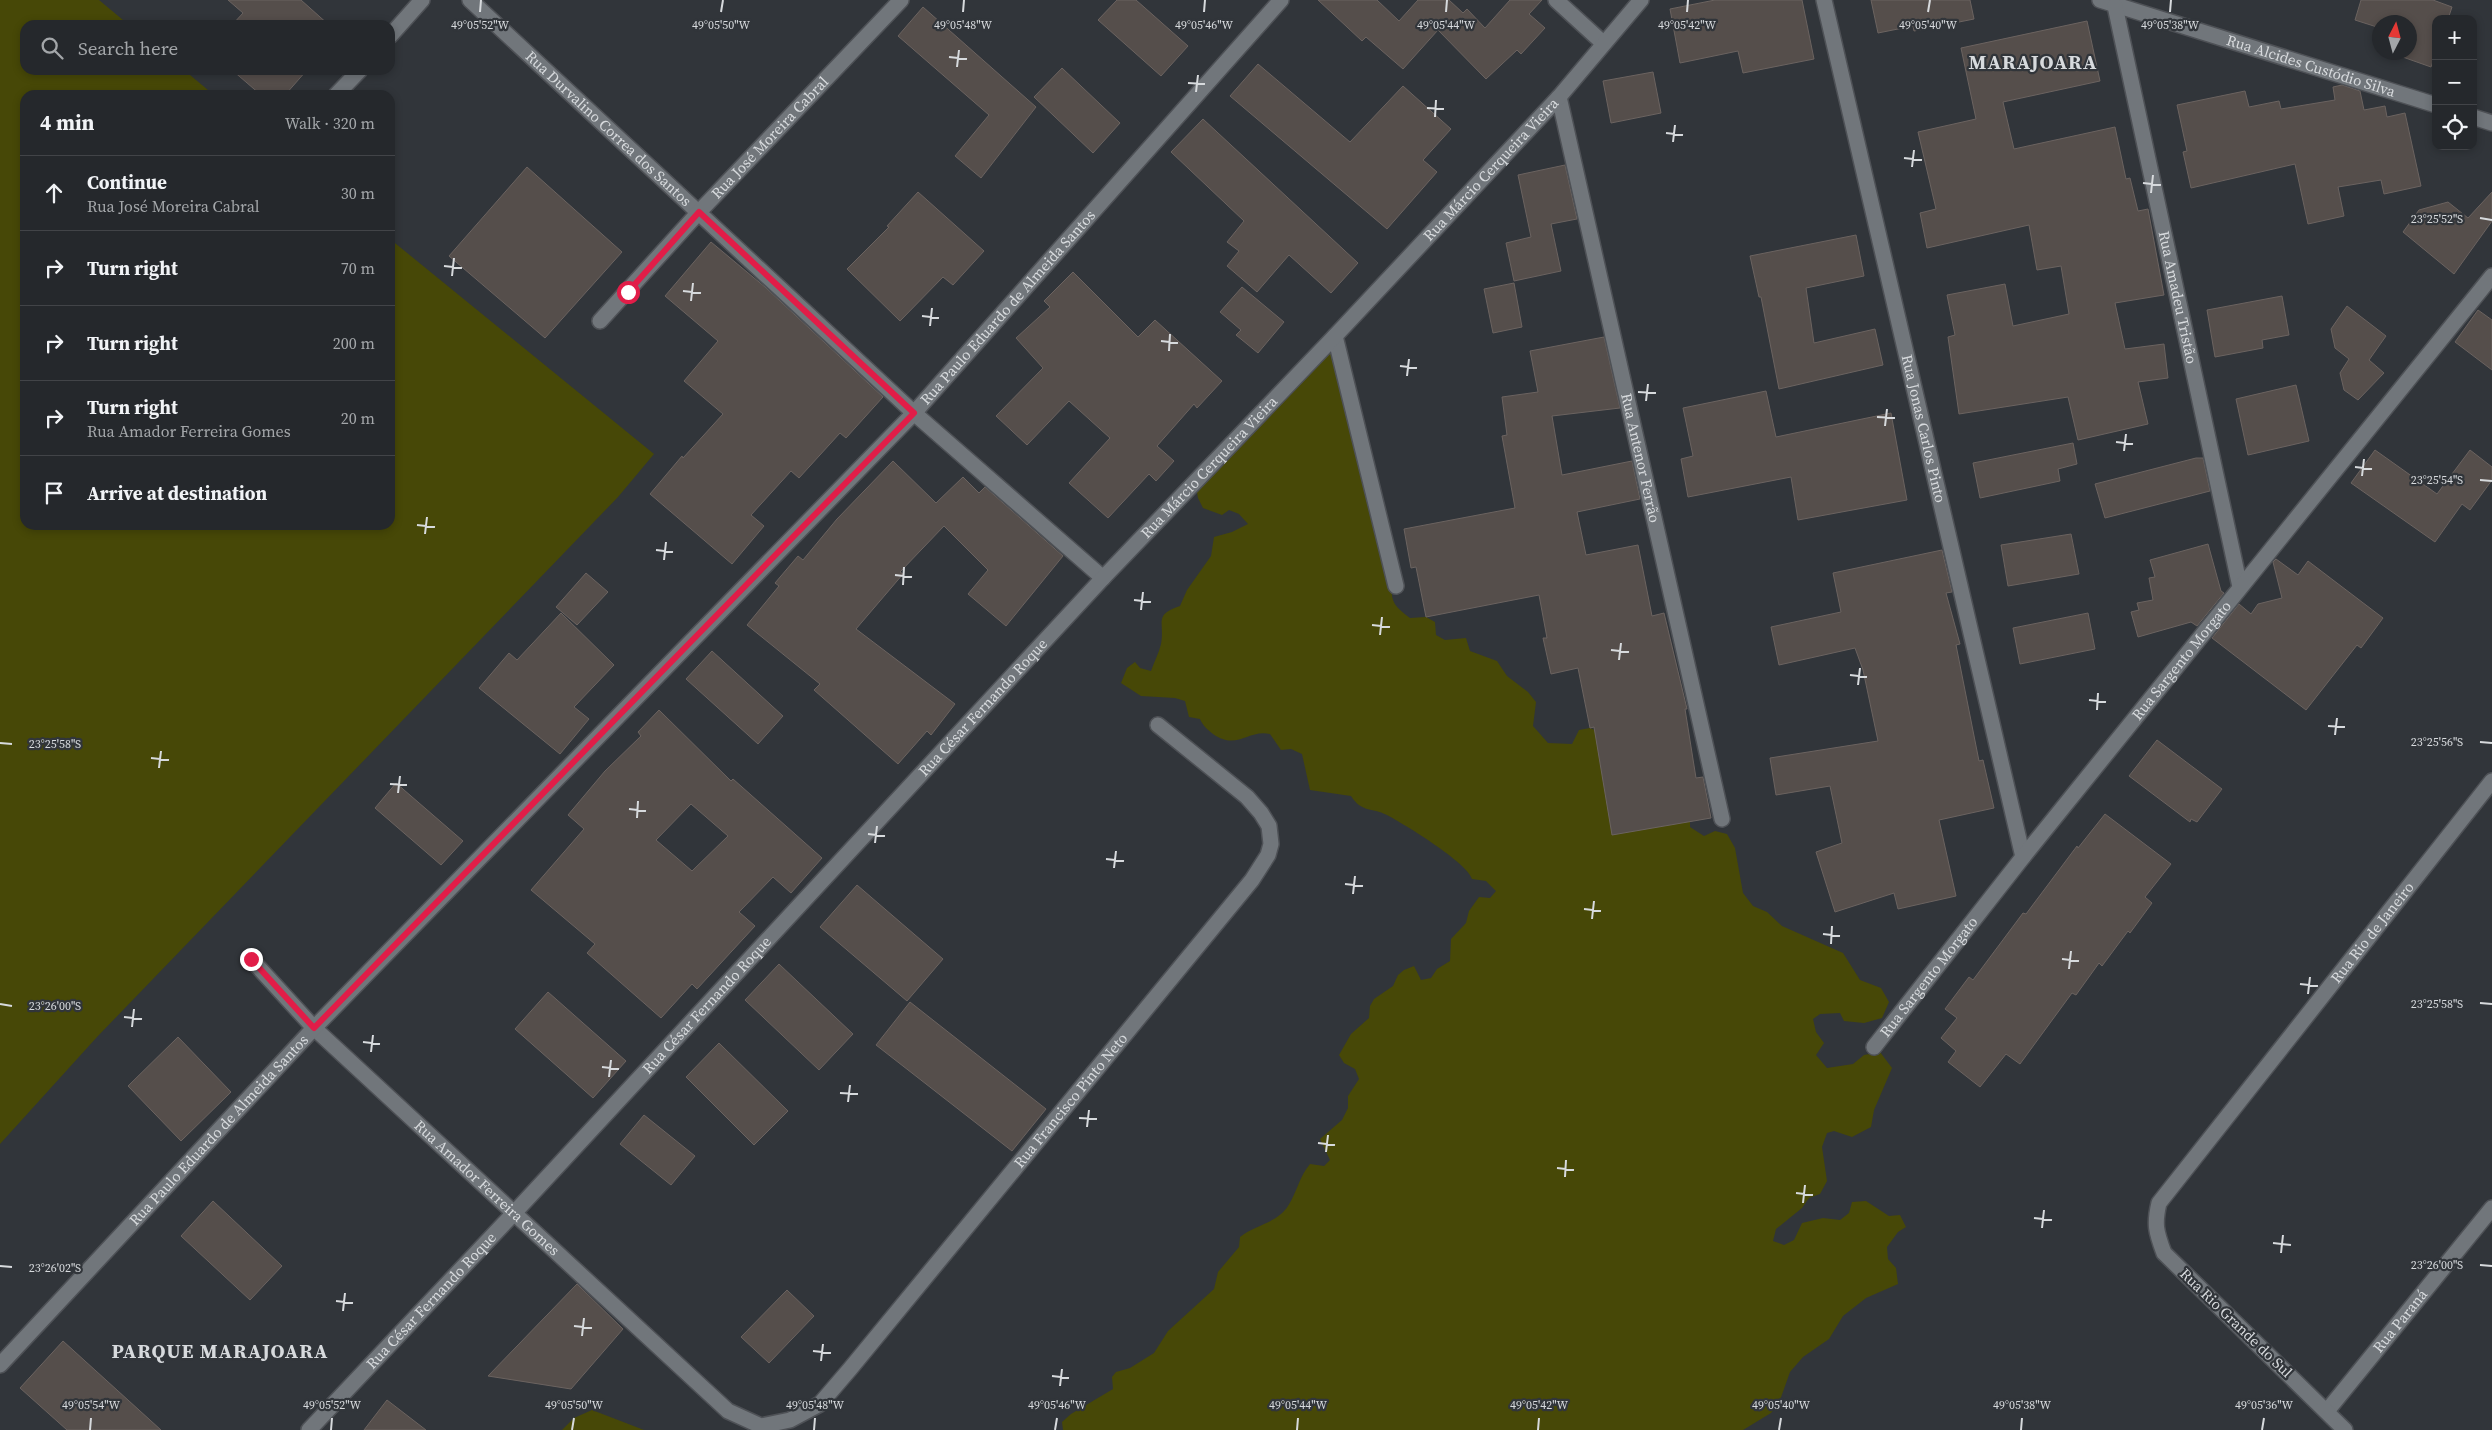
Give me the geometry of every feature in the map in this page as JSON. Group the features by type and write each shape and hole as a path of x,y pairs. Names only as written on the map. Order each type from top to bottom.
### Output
{"street":[{"path":"395,30 422,0"},
{"name":"Rua Durvalino Correa dos Santos","path":"470,0 914,413 1103,578"},
{"name":"Rua José Moreira Cabral","path":"600,321 699,212 901,0"},
{"name":"Rua Paulo Eduardo de Almeida Santos","path":"0,1366 314,1028 914,413 1281,0"},
{"path":"1556,0 1603,43"},
{"name":"Rua Márcio Cerqueira Vieira","path":"1103,578 1335,336 1559,96 1641,0"},
{"name":"Rua Jonas Carlos Pinto","path":"1824,0 2023,857"},
{"name":"Rua Alcides Custódio Silva","path":"2100,0 2432,104"},
{"name":"Rua Amadeu Tristão","path":"2115,6 2240,587"},
{"path":"341,90 355,75"},
{"name":"Rua Antenor Ferrão","path":"1559,96 1722,819"},
{"path":"2477,118 2492,123"},
{"name":"Rua Sargento Morgato","path":"1874,1047 2023,857 2492,276"},
{"path":"1335,336 1396,586"},
{"name":"Rua César Fernando Roque","path":"309,1430 515,1212 1103,578"},
{"name":"Rua Francisco Pinto Neto","path":"728,1411 761,1426 790,1420 820,1404 1261,866 1271,844 1269,826 1261,813 1247,798 1158,725"},
{"name":"Rua Rio de Janeiro","path":"2158,1203 2492,781"},
{"name":"Rua Amador Ferreira Gomes","path":"251,959 314,1028 728,1411"},
{"name":"Rua Rio Grande do Sul","path":"2158,1203 2155,1220 2156,1234 2164,1253 2346,1430"},
{"name":"Rua Paraná","path":"2327,1411 2492,1208"}],"shaded area":[{"path":"0,0 99,0 123,20 20,20 20,75 190,75 208,90 20,90 20,530 395,530 395,243 654,454 618,497 97,1037 0,1144"},
{"path":"1335,336 1387,581 1392,589 1392,598 1396,606 1410,618 1426,617 1435,622 1436,635 1445,640 1466,638 1470,651 1497,661 1507,676 1528,692 1536,702 1533,726 1548,743 1572,744 1579,730 1590,728 1606,735 1690,813 1690,827 1704,836 1715,831 1727,834 1735,848 1743,893 1753,906 1767,912 1782,926 1843,953 1860,980 1881,988 1889,1002 1882,1018 1864,1023 1844,1021 1840,1013 1820,1014 1813,1019 1816,1032 1824,1043 1816,1055 1827,1068 1853,1064 1864,1055 1880,1052 1892,1068 1874,1110 1871,1127 1852,1137 1834,1131 1827,1133 1822,1147 1827,1181 1820,1194 1809,1198 1802,1208 1776,1229 1773,1241 1784,1245 1794,1240 1802,1223 1823,1218 1840,1220 1849,1213 1852,1202 1866,1201 1889,1216 1900,1215 1906,1227 1898,1232 1887,1247 1888,1259 1896,1268 1898,1284 1866,1298 1843,1316 1829,1339 1803,1357 1790,1372 1779,1403 1771,1413 1743,1430 1063,1430 1062,1422 1071,1414 1113,1389 1112,1377 1116,1372 1130,1368 1154,1353 1168,1331 1214,1289 1218,1272 1239,1247 1240,1237 1278,1217 1283,1212 1291,1201 1303,1174 1310,1164 1324,1166 1330,1160 1320,1139 1342,1120 1348,1108 1348,1096 1359,1079 1355,1069 1344,1063 1339,1055 1351,1034 1369,1018 1370,1006 1374,999 1393,986 1398,975 1404,970 1414,966 1421,980 1431,978 1437,969 1450,961 1451,939 1466,923 1469,911 1479,897 1490,898 1496,891 1486,881 1472,879 1468,872 1448,854 1387,815 1359,805 1351,796 1310,790 1302,754 1291,749 1281,750 1270,734 1255,734 1236,740 1221,739 1207,729 1200,719 1189,717 1185,701 1175,698 1141,696 1121,683 1127,668 1135,662 1140,668 1151,671 1161,644 1163,616 1180,606 1187,590 1211,556 1214,537 1232,532 1248,524 1239,514 1229,510 1222,515 1203,508 1198,498 1195,481"},
{"path":"592,1410 644,1430 562,1430 574,1418"}],"building":[{"path":"228,0 301,0 323,20 237,20 243,13"},
{"path":"1117,0 1136,0 1188,46 1161,76 1098,20"},
{"path":"1318,0 1377,0 1399,21 1418,0 1449,0 1463,13 1467,9 1485,28 1510,0 1542,0 1529,14 1545,28 1521,54 1517,50 1486,79 1438,30 1403,69 1366,37 1362,41"},
{"path":"1715,0 1802,0 1814,59 1743,73 1738,51 1680,63 1670,9"},
{"path":"1871,0 1970,0 1974,19 1914,31 1913,26 1878,33"},
{"path":"2361,0 2433,0 2452,7 2449,15 2432,15 2431,67 2411,60 2417,60 2417,15 2372,15 2372,25 2355,20"},
{"path":"923,7 1036,107 981,178 955,156 989,115 898,36"},
{"path":"2087,21 2100,81 2003,102 2014,149 2115,127 2126,179 2130,178 2138,211 2148,209 2164,295 2115,303 2125,349 2164,344 2168,378 2138,382 2148,424 2078,440 2068,397 1959,414 1948,337 1955,335 1947,295 2005,284 2013,326 2069,314 2061,266 2037,270 2029,225 1927,248 1920,213 1936,209 1918,132 1976,119 1961,48"},
{"path":"1258,64 1350,142 1403,86 1451,129 1423,160 1437,172 1387,229 1230,96"},
{"path":"1062,68 1120,123 1093,153 1034,97"},
{"path":"1653,72 1661,113 1611,123 1603,81"},
{"path":"238,75 303,75 289,90 255,90"},
{"path":"2342,85 2360,91 2364,110 2385,106 2387,117 2405,113 2421,186 2384,194 2381,180 2338,187 2344,216 2308,224 2295,164 2191,188 2183,152 2187,151 2177,105 2245,91 2249,107 2279,101 2281,109 2335,100 2333,87"},
{"path":"1203,119 1358,263 1331,293 1289,255 1257,292 1227,266 1239,251 1227,242 1244,221 1171,152"},
{"path":"1565,165 1577,219 1551,224 1561,271 1514,281 1506,243 1531,237 1518,175"},
{"path":"527,167 622,252 545,338 449,256"},
{"path":"918,192 984,251 953,285 943,277 900,321 847,269 889,227 887,226"},
{"path":"2492,192 2492,221 2454,274 2403,232 2419,210 2448,202 2468,218"},
{"path":"1856,235 1864,276 1806,288 1814,343 1875,329 1883,365 1779,389 1761,297 1759,297 1750,256"},
{"path":"711,242 765,287 883,397 846,438 840,433 799,478 791,471 751,515 764,526 732,564 650,494 682,456 683,458 723,414 684,381 718,341 665,296"},
{"path":"1073,272 1138,337 1155,320 1222,381 1197,408 1194,404 1157,446 1174,461 1156,481 1149,474 1108,518 1069,483 1110,438 1069,401 1027,445 996,416 1043,368 1016,338 1050,307 1044,301"},
{"path":"1514,283 1522,327 1493,333 1484,289"},
{"path":"1242,287 1284,322 1258,353 1236,335 1241,330 1220,312"},
{"path":"2282,296 2289,335 2262,340 2263,348 2215,357 2207,310"},
{"path":"2347,306 2386,336 2369,360 2384,373 2358,400 2344,390 2340,373 2349,359 2335,348 2331,329"},
{"path":"2478,310 2492,320 2492,370 2455,342"},
{"path":"1604,337 1620,408 1552,416 1562,475 1632,461 1640,499 1577,512 1586,555 1638,545 1652,616 1664,613 1687,709 1685,709 1696,778 1703,777 1711,818 1612,835 1594,727 1590,728 1578,668 1551,674 1543,638 1547,638 1539,595 1426,617 1416,567 1411,568 1404,529 1515,508 1502,436 1507,435 1502,397 1538,392 1530,351"},
{"path":"2296,385 2309,441 2248,455 2236,399"},
{"path":"1766,391 1776,437 1891,413 1907,500 1798,520 1791,477 1688,497 1681,459 1693,456 1683,408"},
{"path":"2073,443 2077,464 2058,469 2060,481 1980,498 1973,463"},
{"path":"2375,450 2437,494 2470,450 2492,467 2492,480 2470,510 2462,504 2435,542 2351,483"},
{"path":"2196,458 2203,458 2210,491 2105,518 2095,484"},
{"path":"893,461 936,503 963,477 979,493 985,487 1063,556 1006,626 968,594 988,570 944,526 900,572 903,574 856,629 955,704 931,735 927,731 898,764 814,690 820,684 747,625 779,586 775,583 798,556 803,560 837,519"},
{"path":"2071,534 2079,574 2008,586 2001,545"},
{"path":"2208,544 2221,591 2224,593 2197,626 2191,622 2138,637 2131,612 2139,610 2137,603 2153,600 2149,578 2155,577 2150,560"},
{"path":"1942,550 1952,592 1946,593 1960,644 1956,645 1979,761 1983,760 1994,808 1939,820 1956,896 1898,909 1894,893 1835,912 1816,852 1842,843 1830,786 1776,795 1770,758 1878,741 1863,670 1855,648 1779,665 1771,627 1841,612 1833,573"},
{"path":"2276,559 2298,575 2308,561 2383,618 2361,648 2357,645 2306,710 2212,638 2239,604 2251,614 2258,604 2282,598 2273,562"},
{"path":"586,573 608,592 577,625 556,607"},
{"path":"561,613 614,665 574,707 589,719 560,754 479,688 509,653 517,660"},
{"path":"2088,613 2095,649 2020,664 2013,628"},
{"path":"712,651 783,716 758,744 686,679"},
{"path":"659,710 731,781 733,779 822,858 791,893 773,877 739,912 755,926 697,989 692,984 661,1018 587,953 595,944 531,890 584,829 568,815 605,771 641,736 638,732","holes":["691,804 728,836 692,871 656,840"]},
{"path":"2157,740 2222,789 2197,822 2191,819 2190,822 2129,776"},
{"path":"396,783 463,841 441,865 375,808"},
{"path":"2105,814 2171,864 2145,897 2152,903 2130,933 2128,931 2102,966 2099,963 2076,995 2072,993 2020,1064 2006,1054 1980,1087 1948,1062 1956,1051 1941,1038 1957,1018 1945,1009 1969,977 1973,980 2023,913 2026,914 2077,846 2078,848"},
{"path":"857,885 943,959 907,1001 820,927"},
{"path":"779,964 853,1034 819,1070 745,1000"},
{"path":"548,992 626,1061 593,1098 515,1029"},
{"path":"910,1002 1046,1109 1012,1151 876,1045"},
{"path":"178,1037 231,1092 181,1141 128,1086"},
{"path":"719,1043 788,1111 754,1145 686,1077"},
{"path":"644,1115 695,1156 671,1185 620,1144"},
{"path":"213,1201 282,1266 250,1300 181,1236"},
{"path":"577,1284 623,1329 571,1389 488,1376"},
{"path":"787,1290 814,1316 769,1363 741,1337"},
{"path":"63,1341 161,1430 67,1430 20,1388"},
{"path":"387,1400 426,1430 364,1430"}],"district":[{"name":"MARAJOARA","path":"2033,62"},
{"name":"PARQUE MARAJOARA","path":"220,1351"}],"route":[{"path":"251,959 314,1028 914,413 699,212 628,292"}]}
